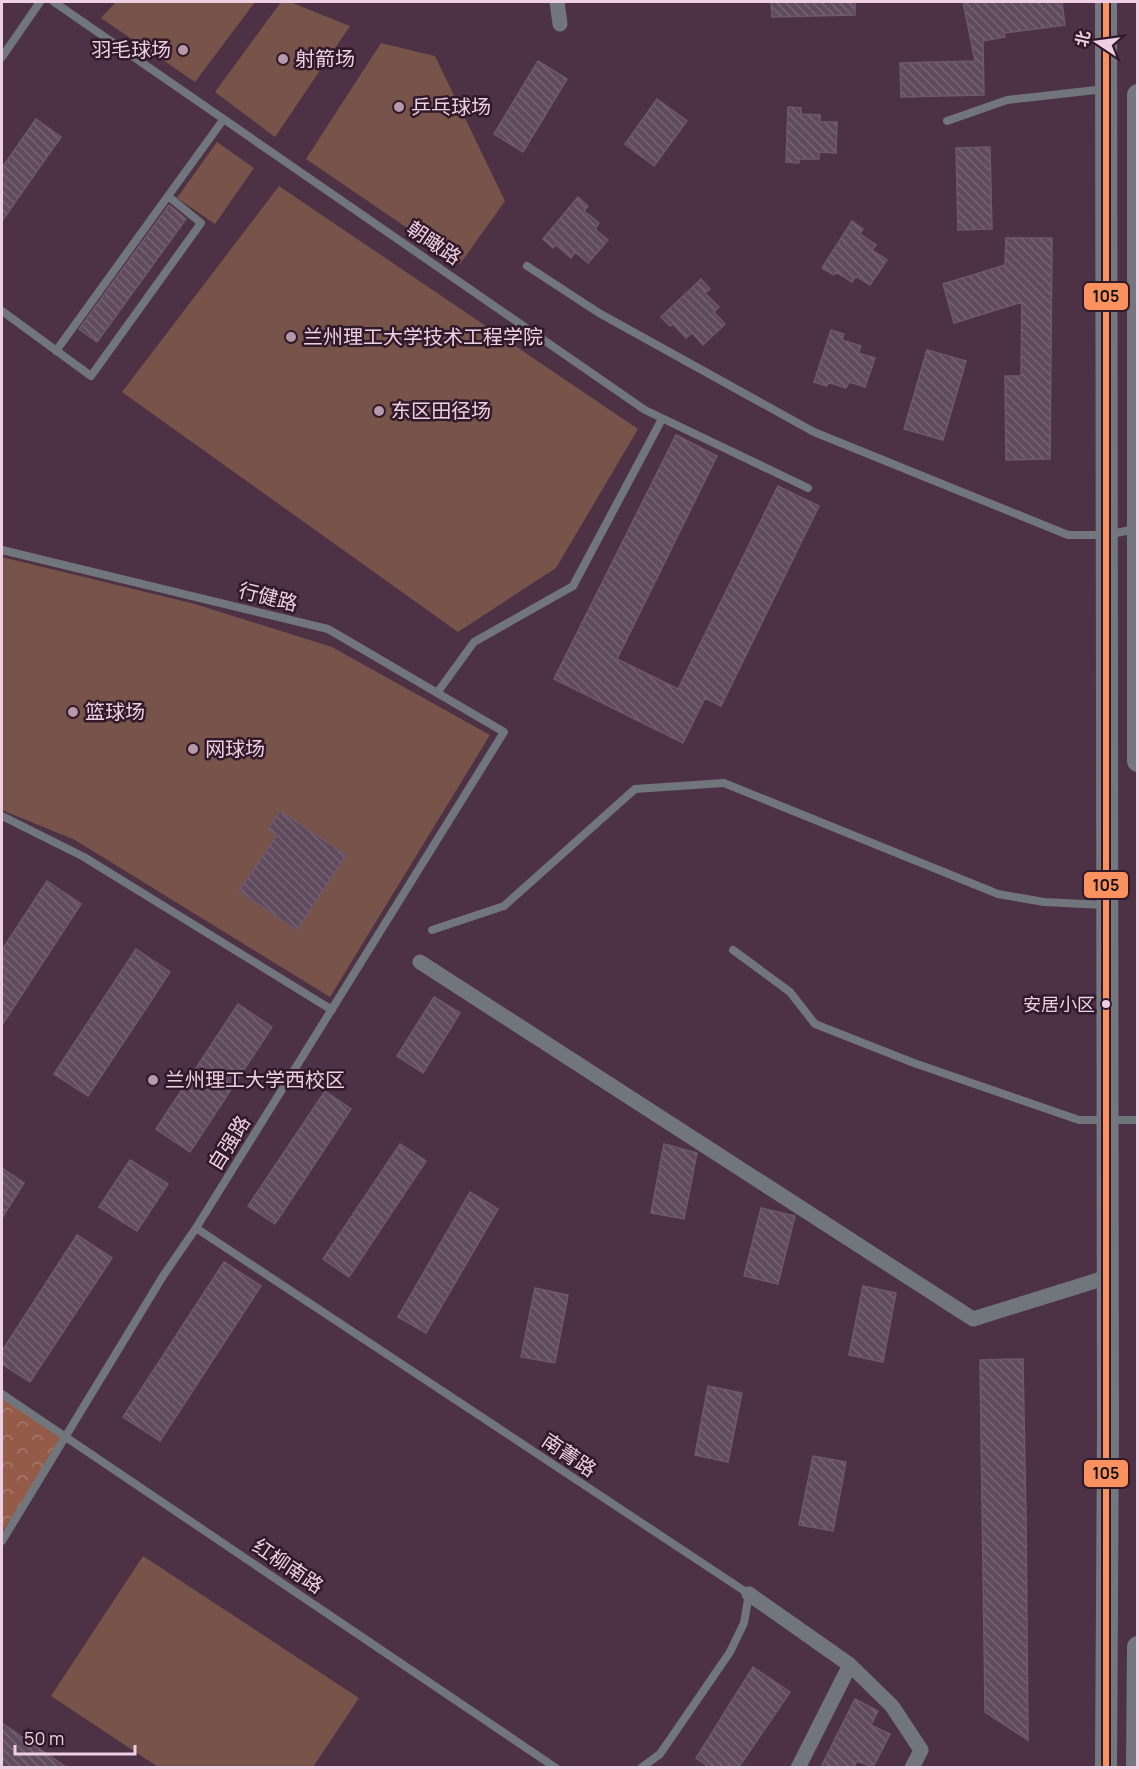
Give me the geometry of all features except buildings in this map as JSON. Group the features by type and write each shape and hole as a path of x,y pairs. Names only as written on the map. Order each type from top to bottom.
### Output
{"main road":[{"path":"1106,2 1108,905 1106,1767"},
{"path":"1137,95 1137,761"},
{"path":"1137,1647 1137,1767"}],"street":[{"path":"557,2 560,24"},
{"path":"420,962 973,1318 1108,1277"},
{"path":"749,1594 850,1665 892,1706 921,1750 912,1767"},
{"path":"798,1767 850,1665"}],"lane":[{"path":"2,57 40,2"},
{"name":"朝瞰路","path":"54,2 645,410 808,488"},
{"path":"947,121 1007,100 1106,89"},
{"path":"56,351 223,120"},
{"path":"2,312 91,376 201,222 168,196"},
{"path":"526,266 599,313 814,432 1068,535 1107,535 1137,528"},
{"path":"437,693 474,642 573,586 662,419"},
{"name":"行健路","path":"2,550 328,629 504,732"},
{"name":"自强路","path":"2,1541 163,1276 196,1228 504,732"},
{"path":"432,930 504,906 635,789 724,783 998,894 1044,902 1108,905"},
{"path":"2,816 84,857 332,1010"},
{"path":"734,950 790,992 815,1024 914,1063 1079,1120 1137,1120"},
{"name":"南菁路","path":"196,1228 749,1594"},
{"name":"红柳南路","path":"2,1394 556,1767"},
{"path":"641,1767 660,1754 730,1652 744,1623 749,1594"}],"green space":[{"path":"2,1394 67,1436 2,1532"}],"shaded area":[{"name":"羽毛球场","path":"116,2 255,2 195,82 101,18"},
{"name":"射箭场","path":"281,2 290,2 350,26 275,137 215,92"},
{"name":"乒乓球场","path":"381,43 435,56 505,201 460,264 306,159"},
{"path":"217,142 254,168 215,224 177,198"},
{"name":"东区田径场","path":"279,186 638,429 556,568 458,632 122,392"},
{"path":"2,557 195,604 332,647 490,735 330,997 75,840 2,810"},
{"path":"143,1556 359,1698 313,1767 158,1767 51,1696"}],"transit line":[{"name":"105","path":"1106,2 1106,1768"}],"place":[{"name":"羽毛球场","path":"183,50"},
{"name":"射箭场","path":"283,59"},
{"name":"乒乓球场","path":"399,107"},
{"name":"兰州理工大学技术工程学院","path":"291,337"},
{"name":"东区田径场","path":"379,411"},
{"name":"篮球场","path":"73,712"},
{"name":"网球场","path":"193,749"},
{"name":"安居小区","path":"1106,1004"},
{"name":"兰州理工大学西校区","path":"153,1080"}]}
